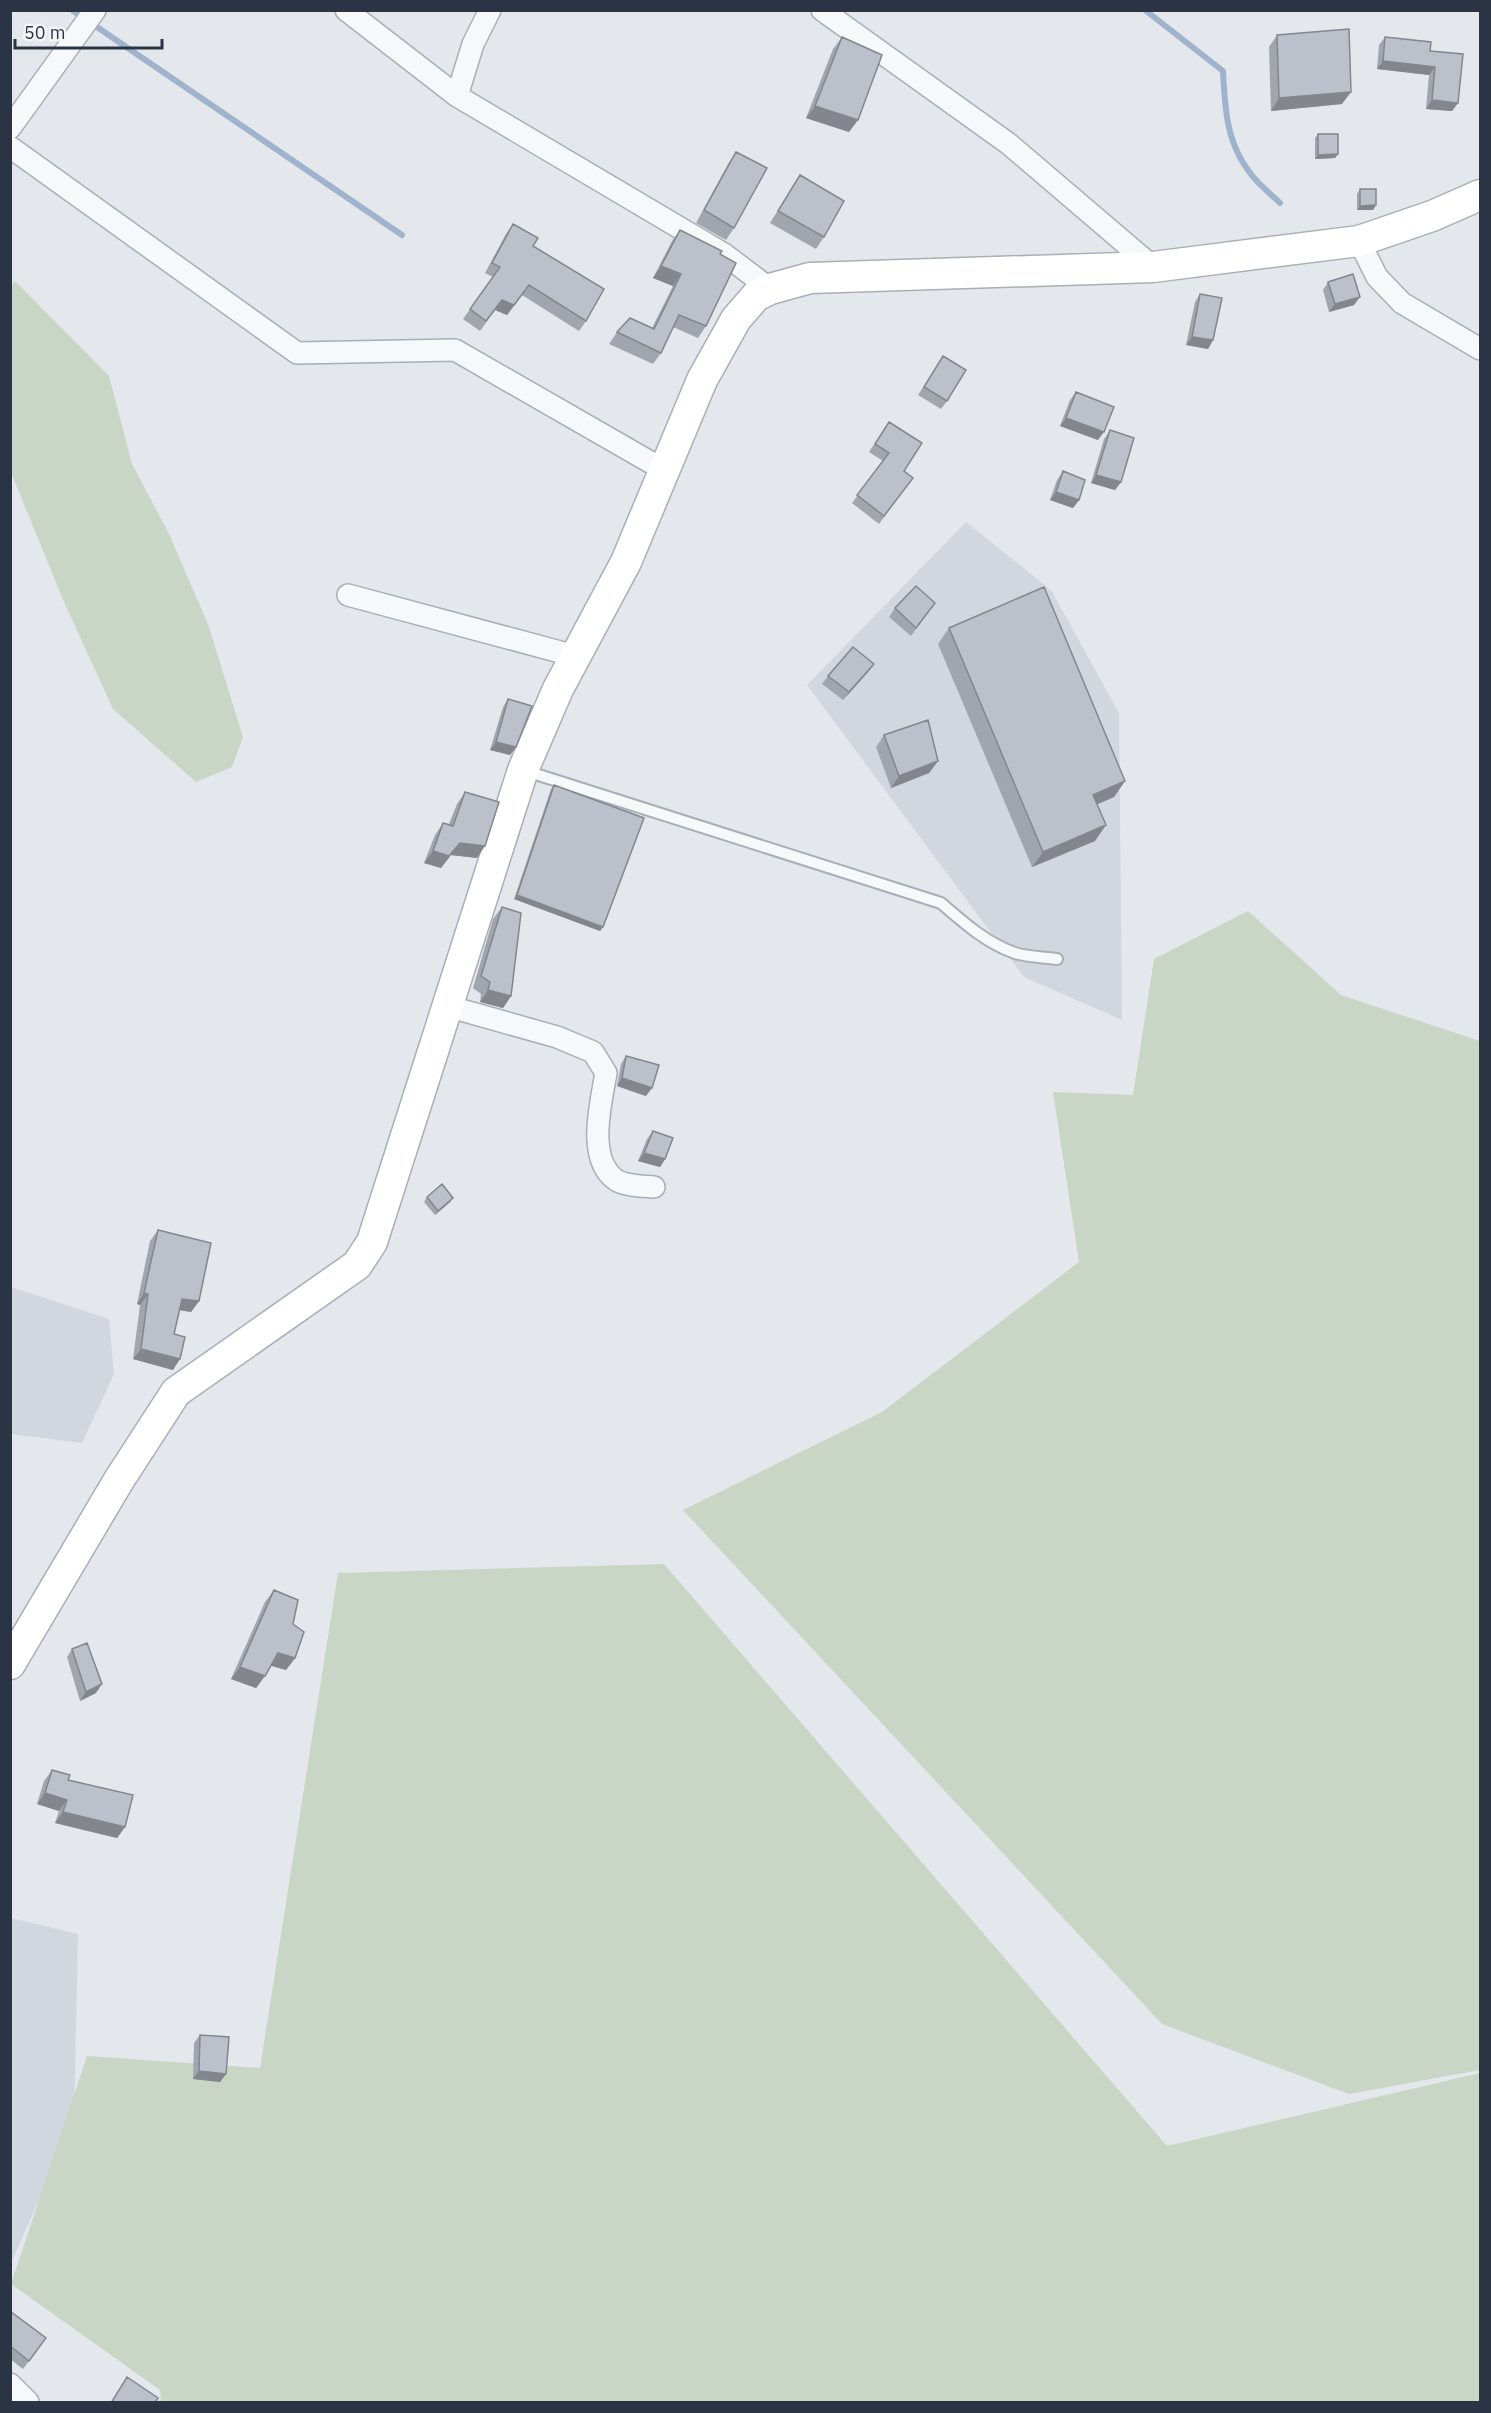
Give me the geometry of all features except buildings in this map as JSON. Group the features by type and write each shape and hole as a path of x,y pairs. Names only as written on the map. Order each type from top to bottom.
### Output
{"street":[{"path":"10,128 95,10"},
{"path":"346,10 457,96 724,254 770,289"},
{"path":"457,96 473,44 490,10"},
{"path":"822,10 1009,144 1153,267"},
{"path":"10,147 297,354 455,350 664,470"},
{"path":"10,1664 119,1480 176,1392 357,1265 372,1242 523,770 575,656 626,562 702,380 736,319 756,296 770,289 810,278 1153,267 1359,241 1432,216 1480,195"},
{"path":"1359,241 1377,277 1402,303 1480,349"},
{"path":"348,595 575,656"},
{"path":"447,1006 557,1037 593,1052 606,1072 597,1122 602,1166 618,1182 654,1188"},
{"path":"10,2384 28,2403"}],"lane":[{"path":"523,770 942,903 967,926 989,940 1016,953 1057,959"}],"shaded area":[{"path":"966,522 1051,590 1119,713 1122,1020 1024,977 807,685"},
{"path":"11,1287 109,1319 114,1374 82,1443 11,1434"},
{"path":"11,1918 78,1934 74,2121 11,2263"}],"green space":[{"path":"15,281 109,376 132,464 169,534 208,624 243,737 232,767 196,782 113,709 64,602 10,470 10,288"},
{"path":"1248,911 1341,995 1480,1041 1480,2070 1349,2094 1162,2024 683,1510 882,1412 1079,1262 1053,1092 1133,1095 1154,959"},
{"path":"664,1564 1167,2146 1480,2073 1480,2402 161,2402 160,2390 11,2284 87,2056 260,2068 338,1573"}],"waterway":[{"path":"72,10 402,235"},
{"path":"1145,10 1223,71 1227,116 1233,143 1246,168 1280,203"}]}
